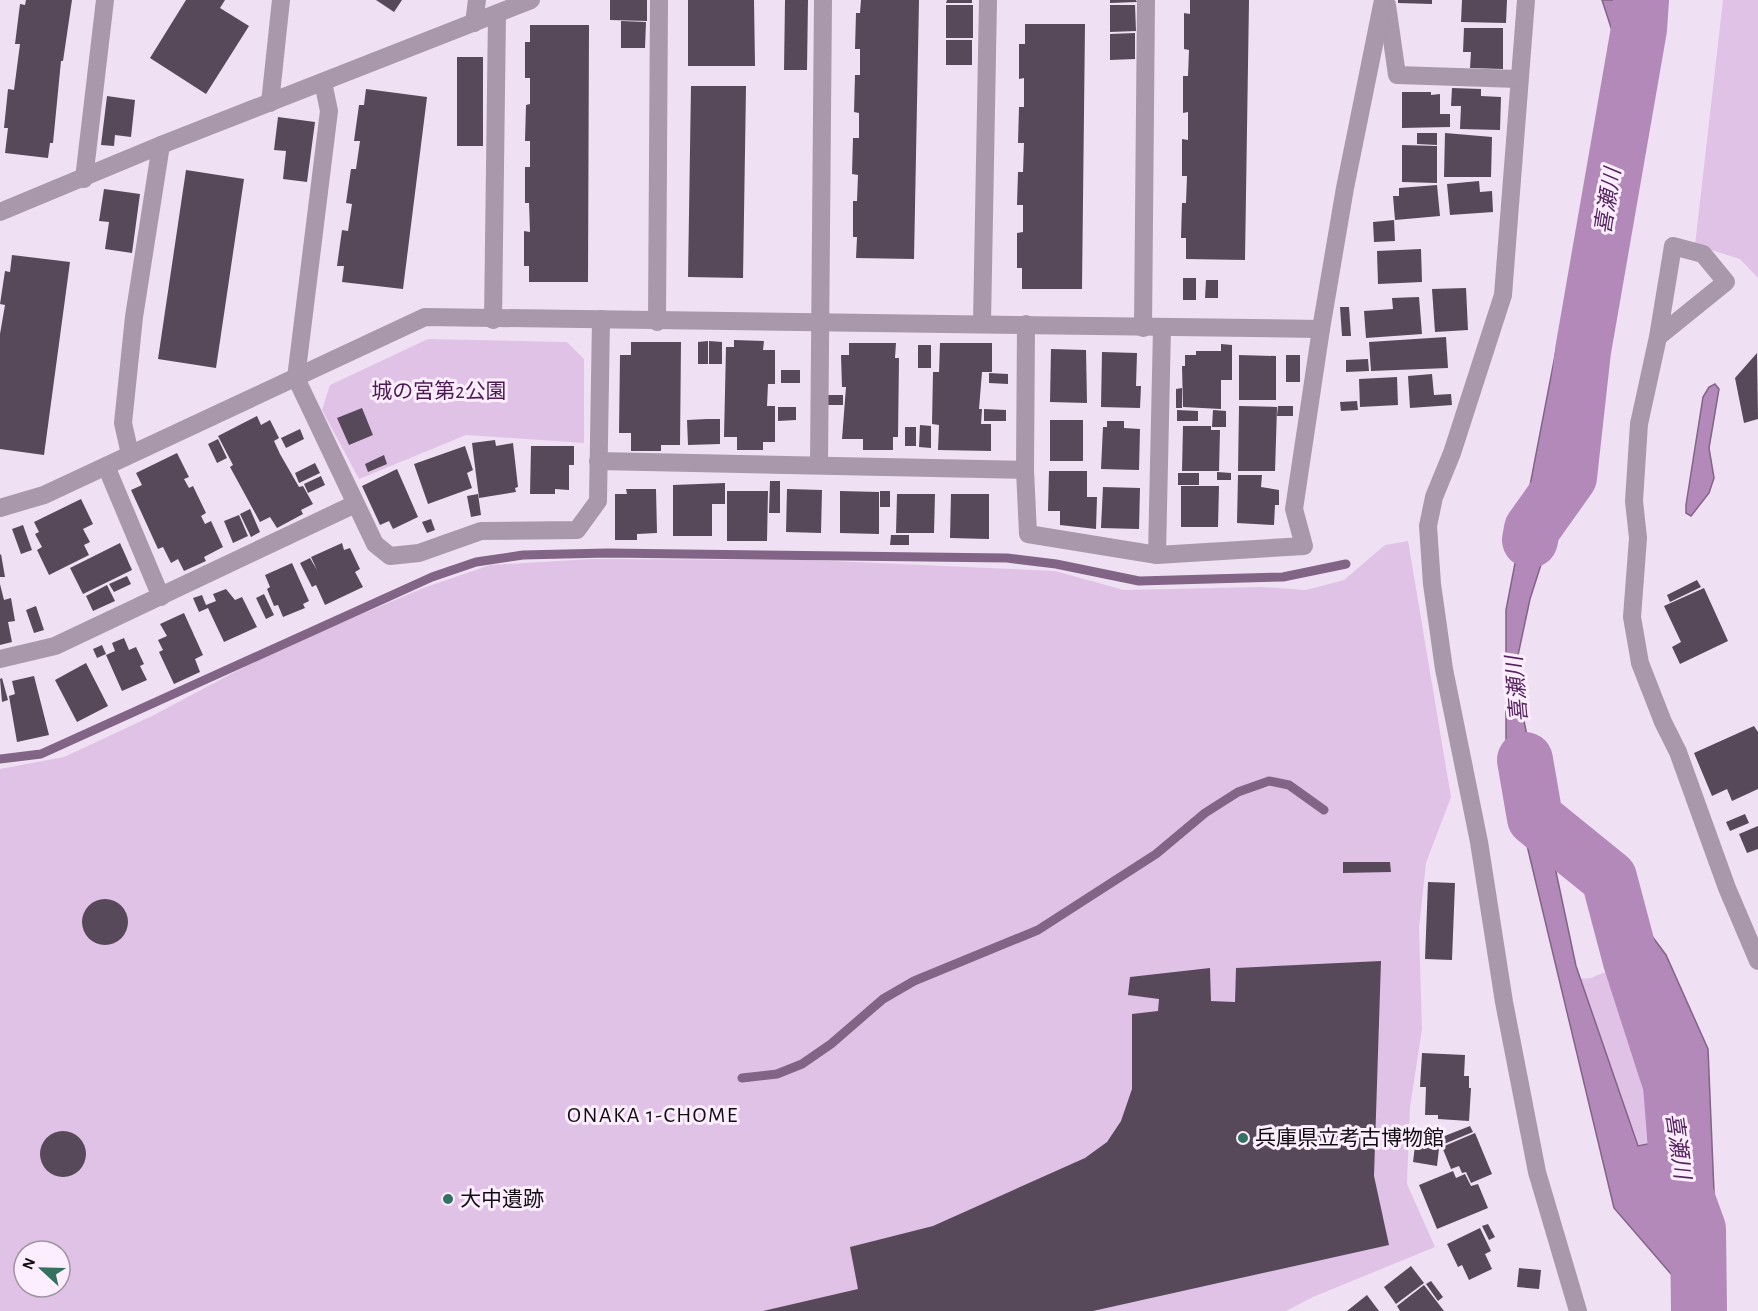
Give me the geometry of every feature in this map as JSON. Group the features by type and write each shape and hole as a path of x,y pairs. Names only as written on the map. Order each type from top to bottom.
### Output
{"street":[{"path":"84,179 105,0"},
{"path":"270,103 281,0"},
{"path":"474,23 477,0"},
{"path":"0,212 84,179 161,145 531,0"},
{"path":"657,322 659,0"},
{"path":"819,464 823,0"},
{"path":"982,323 988,0"},
{"path":"1143,328 1146,0"},
{"path":"1026,324 1025,470 1028,534 1157,555 1304,546 1294,509 1345,188 1385,0"},
{"path":"1385,0 1397,75 1518,79"},
{"path":"1526,0 1518,79 1503,296 1452,453 1434,497 1428,526 1432,584 1444,669 1479,842 1504,1002 1537,1172 1578,1311"},
{"path":"493,320 497,14"},
{"path":"323,82 330,111 297,378 375,544 390,556 419,554 481,531 578,530 598,501 601,320"},
{"path":"129,454 123,423 134,317 161,145"},
{"path":"1658,337 1726,282 1703,254 1673,246 1658,337 1639,424 1634,501 1638,538 1632,617 1640,663 1663,722 1678,752 1727,888 1758,961"},
{"path":"0,508 44,495 425,317 493,320 982,323 1143,328 1321,329"},
{"path":"1157,555 1162,328"},
{"path":"598,461 1025,470"},
{"path":"105,466 161,597"},
{"path":"0,659 55,646 355,504"}],"green space":[{"path":"1723,0 1758,0 1758,278 1740,259 1695,245"},
{"name":"城の宮第2公園","path":"428,339 567,342 584,359 584,443 466,435 359,479 322,410 330,385"},
{"path":"1408,541 1451,797 1426,863 1419,928 1422,1029 1410,1107 1407,1184 1435,1247 1313,1297 1286,1311 0,1311 0,769 64,757 152,716 276,650 426,587 490,565 591,559 809,560 1055,571 1124,590 1261,587 1306,590 1344,580 1385,545"},
{"path":"1631,961 1675,1042 1677,1138 1638,1146 1580,979 1591,978"}],"water":[{"path":"1602,0 1641,0 1639,29 1583,351 1569,477 1530,599 1514,674 1576,966 1638,1146 1677,1138 1675,1042 1631,961 1609,878 1666,955 1708,1049 1715,1216 1712,1311 1692,1311 1684,1289 1614,1208 1506,758 1506,610 1584,205 1601,162 1622,61"},
{"path":"1715,384 1719,389 1709,448 1714,478 1709,493 1691,516 1686,513 1686,505 1703,397 1709,387"}],"building":[{"path":"26,0 72,0 63,61 61,61 53,143 50,143 48,158 5,153 8,128 4,128 8,89 14,90 20,44 15,44 20,4 25,5"},
{"path":"186,0 225,0 220,8 249,26 206,94 150,58"},
{"path":"376,0 402,0 394,12"},
{"path":"610,0 647,0 647,21 610,20"},
{"path":"688,0 754,0 755,66 688,66"},
{"path":"785,0 808,0 807,70 784,70"},
{"path":"861,0 919,0 914,259 856,258 857,237 853,237 853,201 857,201 858,175 852,174 853,138 859,138 859,113 854,112 855,75 860,75 860,49 855,49 856,13 860,13"},
{"path":"947,0 972,0 972,3 946,3"},
{"path":"1110,0 1136,0 1137,2 1110,3"},
{"path":"1190,0 1249,0 1245,260 1186,259 1186,238 1181,238 1182,203 1186,203 1187,176 1182,176 1182,139 1188,140 1188,112 1183,113 1183,76 1188,76 1189,50 1184,49 1184,13 1190,14"},
{"path":"1398,0 1432,0 1432,4 1398,3"},
{"path":"1462,0 1507,0 1506,23 1461,22"},
{"path":"946,5 973,5 973,38 946,38"},
{"path":"1110,5 1135,5 1136,31 1110,32"},
{"path":"621,21 646,22 645,48 621,48"},
{"path":"1025,24 1085,24 1082,289 1022,289 1022,268 1017,268 1017,233 1023,232 1023,205 1017,205 1018,172 1023,172 1024,143 1018,143 1019,107 1024,107 1024,78 1019,79 1019,44 1025,44"},
{"path":"530,25 589,25 588,282 529,282 529,266 524,266 524,231 530,232 529,203 525,203 525,167 530,167 530,141 525,141 526,105 530,104 530,78 525,78 525,42 530,42"},
{"path":"1464,28 1503,28 1503,69 1470,68 1471,52 1463,52"},
{"path":"1135,33 1135,59 1110,60 1110,34"},
{"path":"946,40 972,40 972,65 946,65"},
{"path":"457,57 483,57 483,146 457,146"},
{"path":"691,86 746,86 743,278 688,277"},
{"path":"1452,88 1481,89 1481,96 1501,97 1500,130 1460,129 1461,106 1451,106"},
{"path":"366,89 427,97 403,289 342,282 344,266 337,266 342,230 348,231 352,204 346,203 351,169 356,169 360,141 354,141 359,105 364,105"},
{"path":"1402,92 1440,94 1440,114 1450,114 1450,127 1402,128"},
{"path":"107,96 135,100 131,137 115,135 114,146 101,145"},
{"path":"278,117 315,122 307,182 283,179 286,151 274,150"},
{"path":"1417,133 1437,133 1437,145 1417,144"},
{"path":"1445,133 1492,137 1491,177 1444,177"},
{"path":"1402,145 1437,146 1437,183 1402,182"},
{"path":"186,170 244,179 216,368 158,359"},
{"path":"1479,181 1480,192 1492,191 1493,212 1450,215 1447,184"},
{"path":"1437,185 1440,216 1395,220 1393,196 1399,196 1399,188"},
{"path":"104,189 140,194 132,253 105,249 109,222 99,221"},
{"path":"1394,220 1395,241 1374,242 1373,222"},
{"path":"1421,249 1422,282 1378,284 1377,251"},
{"path":"12,255 70,262 44,455 0,449 0,334 5,305 0,304 5,271 10,272"},
{"path":"1183,278 1196,278 1196,300 1183,300"},
{"path":"1206,280 1218,280 1218,298 1205,298"},
{"path":"1466,288 1468,330 1435,332 1432,289"},
{"path":"1419,297 1422,334 1366,338 1364,311 1393,309 1392,298"},
{"path":"1340,307 1349,307 1351,336 1342,336"},
{"path":"1446,337 1448,368 1371,371 1369,342"},
{"path":"734,340 764,341 763,350 775,350 775,384 768,384 767,406 775,406 775,442 763,442 763,450 737,450 737,437 724,437 726,347 734,347"},
{"path":"708,341 708,364 698,364 698,342"},
{"path":"709,341 722,342 722,364 709,364"},
{"path":"631,342 681,342 680,445 661,445 661,451 631,451 631,433 619,433 620,355 631,355"},
{"path":"849,343 896,343 895,358 899,358 898,437 893,437 893,450 863,450 863,439 842,439 846,387 842,387 841,355 849,355"},
{"path":"940,343 992,343 992,372 982,372 979,409 982,409 981,424 991,424 991,451 938,450 939,425 932,424 933,372 939,372"},
{"path":"1221,344 1232,345 1232,380 1221,380 1221,409 1183,407 1182,366 1185,366 1185,355 1196,355 1196,351 1221,351"},
{"path":"918,345 931,345 931,368 918,368"},
{"path":"1051,349 1086,350 1087,403 1050,402"},
{"path":"1102,352 1137,353 1136,386 1141,386 1140,408 1101,407"},
{"path":"1757,353 1758,419 1744,423 1735,378"},
{"path":"1239,355 1276,356 1276,400 1239,400"},
{"path":"1286,355 1300,355 1300,382 1286,382"},
{"path":"1368,359 1369,371 1346,372 1346,360"},
{"path":"781,370 800,370 800,383 781,383"},
{"path":"989,373 1008,374 1008,384 989,383"},
{"path":"1432,374 1434,395 1451,394 1452,405 1410,408 1408,376"},
{"path":"1397,377 1398,405 1360,407 1359,379"},
{"path":"1182,388 1182,408 1176,408 1176,389"},
{"path":"826,395 843,395 843,405 826,405"},
{"path":"1357,401 1358,410 1341,411 1340,402"},
{"path":"1239,406 1277,407 1275,471 1238,471"},
{"path":"1278,406 1293,406 1293,416 1277,416"},
{"path":"778,407 796,407 796,420 778,421"},
{"path":"362,408 373,435 349,445 337,418"},
{"path":"984,409 1006,410 1006,421 984,421"},
{"path":"1177,410 1198,411 1198,421 1177,421"},
{"path":"1213,410 1226,411 1226,427 1212,427"},
{"path":"257,416 261,425 270,420 279,438 274,441 280,454 299,487 303,486 313,504 301,510 303,514 277,528 270,517 260,522 230,467 233,465 218,436"},
{"path":"720,419 720,444 688,445 687,420"},
{"path":"1050,420 1083,420 1083,461 1050,461"},
{"path":"1107,421 1124,421 1124,428 1140,429 1139,470 1101,469 1103,427 1107,427"},
{"path":"920,425 931,426 931,448 919,447"},
{"path":"1183,426 1211,426 1211,430 1220,430 1219,471 1182,471"},
{"path":"905,427 916,427 916,446 905,446"},
{"path":"300,429 304,439 286,448 281,438"},
{"path":"218,439 227,458 217,463 208,444"},
{"path":"495,440 496,446 513,443 518,487 515,488 516,492 479,498 472,443"},
{"path":"465,446 473,470 467,473 472,488 428,504 414,464"},
{"path":"531,446 574,446 574,465 569,465 569,490 555,489 555,494 530,494"},
{"path":"177,453 189,477 184,479 189,488 193,486 206,513 201,516 205,524 211,521 223,547 204,557 206,561 184,571 178,559 171,563 163,547 158,549 131,490 142,485 136,473"},
{"path":"384,455 387,464 368,472 365,464"},
{"path":"315,463 320,473 299,483 295,473"},
{"path":"397,469 418,517 393,529 389,521 380,525 362,486"},
{"path":"1049,471 1087,471 1087,497 1097,497 1096,529 1060,525 1060,511 1048,511"},
{"path":"1217,472 1231,473 1231,480 1217,480"},
{"path":"1178,473 1199,473 1199,485 1178,485"},
{"path":"1238,475 1262,475 1261,487 1279,490 1279,505 1275,505 1274,525 1237,523"},
{"path":"321,476 325,485 308,493 304,484"},
{"path":"770,481 780,481 780,513 769,513"},
{"path":"725,483 725,504 712,504 712,536 673,536 673,485"},
{"path":"1181,486 1219,486 1218,527 1181,527"},
{"path":"1103,487 1140,488 1139,529 1101,528"},
{"path":"626,489 656,489 657,533 637,534 637,540 615,540 615,494 627,494"},
{"path":"787,489 822,490 821,533 786,532"},
{"path":"727,491 768,491 767,541 727,541"},
{"path":"840,491 879,492 879,534 840,533"},
{"path":"880,491 890,491 890,507 880,507"},
{"path":"478,494 481,515 471,517 467,496"},
{"path":"897,494 935,494 934,533 896,533"},
{"path":"951,494 989,494 989,539 950,538"},
{"path":"81,499 93,524 83,529 90,542 84,545 89,555 49,575 37,550 42,547 35,534 39,532 34,522"},
{"path":"250,509 260,532 251,537 240,514"},
{"path":"239,515 248,536 233,543 224,521"},
{"path":"431,519 435,530 427,533 422,522"},
{"path":"23,525 32,550 21,554 12,529"},
{"path":"891,535 909,535 909,545 890,545"},
{"path":"120,543 132,570 83,594 70,568"},
{"path":"342,543 344,550 350,548 360,569 355,572 363,587 325,605 316,585 312,587 300,563 310,558 317,570 311,557"},
{"path":"1,554 5,577 0,577"},
{"path":"292,563 309,601 303,604 305,608 283,617 278,605 274,606 267,589 270,587 265,575"},
{"path":"127,576 131,584 114,592 109,584"},
{"path":"1697,580 1701,587 1670,602 1667,595"},
{"path":"0,584 4,600 11,598 15,621 8,622 12,642 0,645"},
{"path":"107,585 115,601 93,611 86,596"},
{"path":"1704,588 1728,641 1680,664 1672,647 1681,642 1664,606"},
{"path":"226,589 235,600 242,597 257,627 224,642 208,608 199,612 193,598 202,595 206,605 216,601 213,594"},
{"path":"264,594 274,615 266,619 256,598"},
{"path":"36,606 44,630 34,633 26,610"},
{"path":"184,613 203,655 195,659 200,672 174,684 159,652 163,650 158,640 167,636 160,624"},
{"path":"124,638 129,650 136,647 144,664 140,666 147,680 122,691 106,655 115,651 112,643"},
{"path":"102,645 106,654 97,658 93,649"},
{"path":"86,663 108,706 77,722 55,680"},
{"path":"34,676 49,735 17,742 9,696 15,694 12,681"},
{"path":"2,678 8,700 2,702 0,679"},
{"path":"1754,726 1758,732 1758,789 1732,801 1727,789 1712,796 1694,753"},
{"path":"1745,814 1749,823 1730,831 1726,822"},
{"path":"1758,826 1758,849 1747,853 1739,834"},
{"path":"1343,862 1390,862 1391,872 1343,873"},
{"path":"1428,882 1455,883 1452,960 1425,959"},
{"path":"105,899 121,906 128,922 121,938 105,945 89,938 82,922 89,906"},
{"name":"兵庫県立考古博物館","path":"1381,961 1374,1176 1389,1245 1093,1311 763,1311 858,1289 850,1247 933,1226 1085,1158 1107,1142 1121,1121 1132,1089 1132,1014 1158,1011 1159,999 1128,995 1130,977 1210,968 1211,1001 1235,1002 1236,968"},
{"path":"1422,1053 1465,1055 1464,1076 1469,1076 1469,1088 1471,1088 1469,1121 1438,1119 1438,1115 1425,1115 1426,1087 1420,1087"},
{"path":"1470,1126 1473,1132 1444,1144 1442,1137"},
{"path":"1417,1129 1441,1131 1437,1166 1413,1162"},
{"path":"63,1131 79,1138 86,1154 79,1170 63,1177 47,1170 40,1154 47,1138"},
{"path":"1475,1133 1492,1174 1471,1183 1466,1172 1462,1173 1459,1166 1451,1169 1442,1147"},
{"path":"1453,1171 1456,1178 1465,1174 1471,1186 1478,1184 1488,1208 1437,1229 1419,1185"},
{"path":"1488,1224 1495,1237 1489,1240 1482,1226"},
{"path":"1480,1228 1491,1251 1485,1254 1492,1269 1469,1280 1462,1265 1458,1267 1447,1244"},
{"path":"1411,1266 1424,1283 1396,1304 1384,1287"},
{"path":"1519,1268 1541,1270 1539,1289 1517,1287"},
{"path":"1431,1281 1443,1297 1438,1301 1426,1284"},
{"path":"1424,1285 1444,1311 1400,1311 1397,1306"},
{"path":"1367,1295 1379,1311 1347,1311"}],"waterway":[{"name":"喜瀬川","path":"1530,540 1532,529 1569,477 1583,351 1639,29 1641,0"},
{"path":"0,759 41,754 432,577 476,562 523,555 607,553 1007,558 1056,564 1139,581 1283,577 1346,564"},
{"name":"喜瀬川","path":"1525,760 1535,818 1609,878 1631,961 1671,1085 1678,1174 1698,1229 1699,1311"},
{"path":"742,1078 777,1074 802,1064 831,1044 883,999 914,981 1038,930 1156,854 1205,813 1238,792 1269,781 1289,785 1324,810"}],"place":[{"name":"兵庫県立考古博物館","path":"1243,1138"},
{"name":"大中遺跡","path":"448,1199"}],"district":[{"name":"ONAKA 1-CHOME","path":"653,1115"}]}
